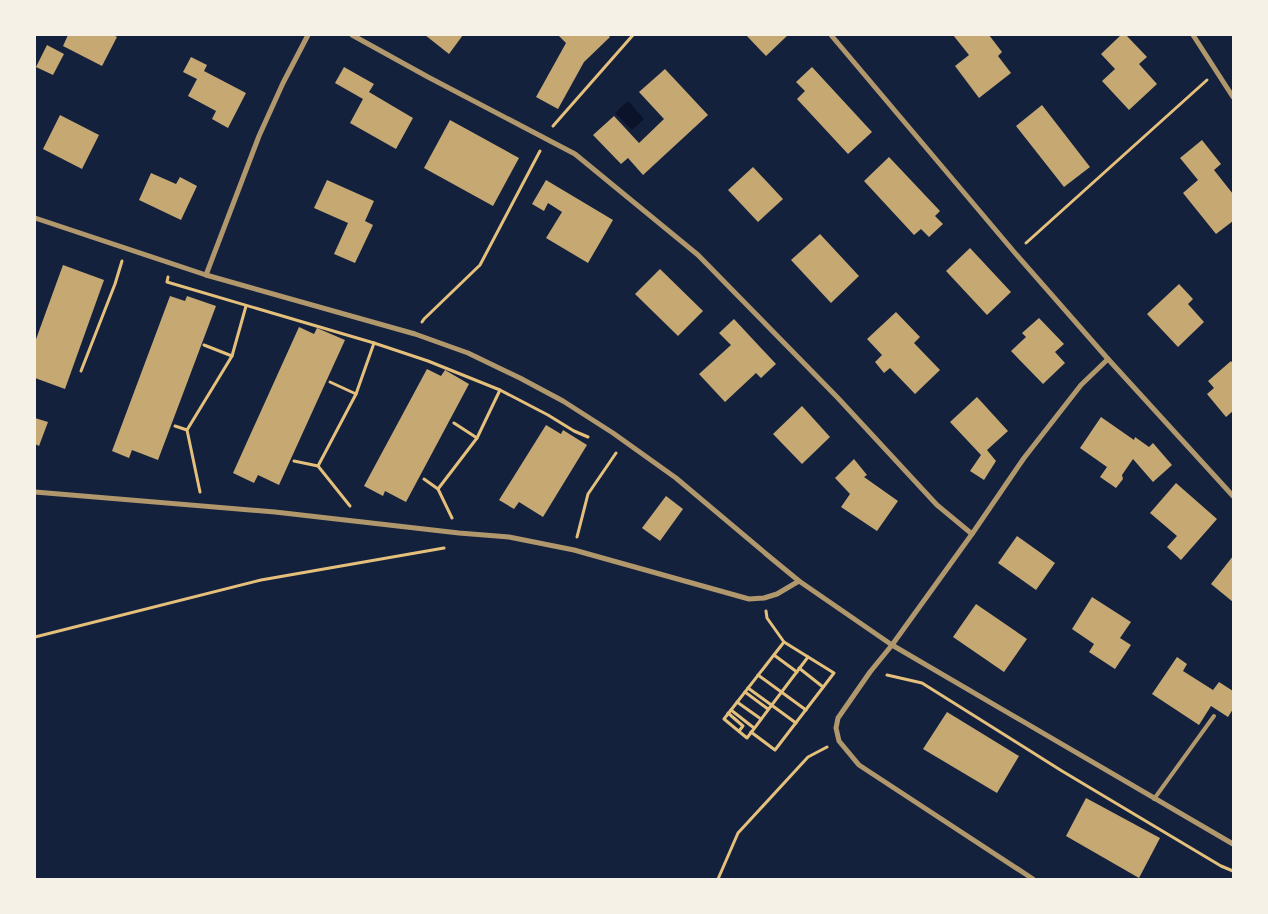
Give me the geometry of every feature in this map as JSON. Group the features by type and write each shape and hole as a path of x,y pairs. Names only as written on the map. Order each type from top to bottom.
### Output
{"street":[{"path":"206,275 259,136 282,83 308,35"},
{"path":"352,35 575,154 698,256 837,397 937,505 972,534"},
{"path":"831,35 1015,253 1108,359 1233,496"},
{"path":"1193,35 1233,97"},
{"path":"35,218 206,275 415,334 468,353 520,378 563,401 605,427 676,478 799,580 892,645 1233,844"},
{"path":"1033,879 859,765 839,741 836,728 838,718 870,672 892,645 1030,451 1081,385 1108,359"},
{"path":"35,492 203,505 509,537 574,550 749,599 764,598 777,594 799,580"}],"lane":[{"path":"1154,799 1214,716"}],"path":[{"path":"415,334 424,318 480,266 544,138 633,35"},
{"path":"1027,243 1216,71"},
{"path":"81,371 115,284 126,249"},
{"path":"172,264 167,282 374,343 428,361 500,390 593,440"},
{"path":"203,505 187,430 232,356 246,306"},
{"path":"318,466 356,394 374,343"},
{"path":"204,345 232,356"},
{"path":"330,382 356,394"},
{"path":"438,489 477,438 500,390"},
{"path":"454,423 477,438"},
{"path":"175,426 187,430"},
{"path":"608,449 615,454"},
{"path":"574,550 588,494 612,458"},
{"path":"294,461 318,466 363,522"},
{"path":"424,479 438,489 459,533"},
{"path":"35,637 261,580 452,546"},
{"path":"751,732 775,750 834,673 784,642 767,618 764,598"},
{"path":"784,642 724,718 747,738 808,657"},
{"path":"774,655 824,687"},
{"path":"870,672 922,683 1062,771 1221,866 1233,871"},
{"path":"758,675 806,710"},
{"path":"748,688 796,723"},
{"path":"745,692 768,709"},
{"path":"737,702 760,719"},
{"path":"729,712 754,728"},
{"path":"729,712 743,726 739,731"},
{"path":"718,879 738,833 808,757 839,741"}],"water":[{"path":"628,101 644,119 632,130 615,113"}],"building":[{"path":"68,35 113,35 117,37 102,66 63,46"},
{"path":"425,35 463,35 449,54"},
{"path":"558,35 608,35 610,37 584,62 558,109 536,97 566,43"},
{"path":"746,35 788,35 766,56"},
{"path":"953,35 989,35 1002,52 998,56 1011,73 979,98 955,66 969,55"},
{"path":"1121,35 1126,35 1147,57 1139,64 1157,84 1129,110 1102,81 1115,69 1101,54"},
{"path":"47,45 64,54 53,75 36,67"},
{"path":"191,57 207,65 204,71 246,93 228,128 212,119 216,111 188,96 197,79 183,72"},
{"path":"344,67 374,84 369,92 413,118 396,149 350,123 363,99 335,83"},
{"path":"812,67 872,132 848,154 797,99 805,91 796,82"},
{"path":"665,69 708,115 643,175 628,158 621,164 593,135 614,116 639,143 664,119 639,92"},
{"path":"1042,105 1090,167 1064,187 1016,126"},
{"path":"60,115 99,135 82,169 43,149"},
{"path":"450,120 519,158 493,206 424,168"},
{"path":"1202,140 1221,164 1214,170 1233,194 1233,221 1216,234 1183,193 1198,180 1180,158"},
{"path":"889,157 940,211 935,216 943,224 929,237 921,229 914,235 864,181"},
{"path":"753,167 783,199 758,222 728,190"},
{"path":"151,173 176,184 180,177 197,186 181,220 139,200"},
{"path":"327,180 374,201 365,221 373,225 355,263 334,254 348,223 314,208"},
{"path":"546,180 613,220 588,263 546,238 562,212 548,203 544,211 532,204"},
{"path":"820,234 859,276 831,303 791,260"},
{"path":"970,248 1011,292 987,315 946,271"},
{"path":"63,265 104,280 65,389 35,378 35,342"},
{"path":"660,269 703,311 678,336 635,294"},
{"path":"1179,284 1193,299 1188,304 1204,322 1178,347 1147,314"},
{"path":"170,296 185,301 187,296 216,306 158,460 132,450 129,458 112,451"},
{"path":"896,312 920,337 914,343 940,370 915,394 890,368 884,373 875,362 882,355 867,339"},
{"path":"1039,318 1064,344 1055,352 1065,363 1043,384 1011,351 1026,337 1022,333"},
{"path":"734,319 776,364 761,378 756,373 725,402 699,374 731,345 719,333"},
{"path":"299,327 314,334 317,328 345,340 279,485 258,475 254,483 233,473"},
{"path":"1231,361 1233,364 1233,411 1226,417 1207,394 1214,388 1208,381"},
{"path":"427,369 441,376 445,370 469,384 406,502 385,491 383,496 364,486"},
{"path":"977,397 1008,431 987,450 996,461 984,480 970,471 981,455 950,422"},
{"path":"802,406 830,437 802,464 773,434"},
{"path":"1101,417 1134,440 1135,437 1149,447 1153,443 1172,465 1153,482 1133,459 1116,488 1100,477 1107,467 1080,448"},
{"path":"35,418 48,422 39,446 35,444"},
{"path":"546,425 561,434 563,430 587,445 543,517 519,502 514,509 499,500"},
{"path":"854,459 867,475 864,477 898,501 877,531 841,507 850,494 835,478"},
{"path":"1176,483 1217,519 1181,560 1167,547 1177,536 1150,513"},
{"path":"666,496 683,509 660,541 642,528"},
{"path":"1017,536 1055,563 1036,590 998,563"},
{"path":"1233,556 1233,602 1211,584"},
{"path":"1092,597 1131,622 1120,638 1131,645 1115,669 1089,652 1094,644 1072,629"},
{"path":"976,604 1027,639 1004,672 953,637"},
{"path":"1177,657 1187,664 1183,671 1213,690 1219,682 1233,691 1233,709 1228,717 1211,706 1199,725 1152,694"},
{"path":"947,712 1019,756 997,793 923,749"},
{"path":"1086,798 1160,838 1139,878 1066,836"}]}
